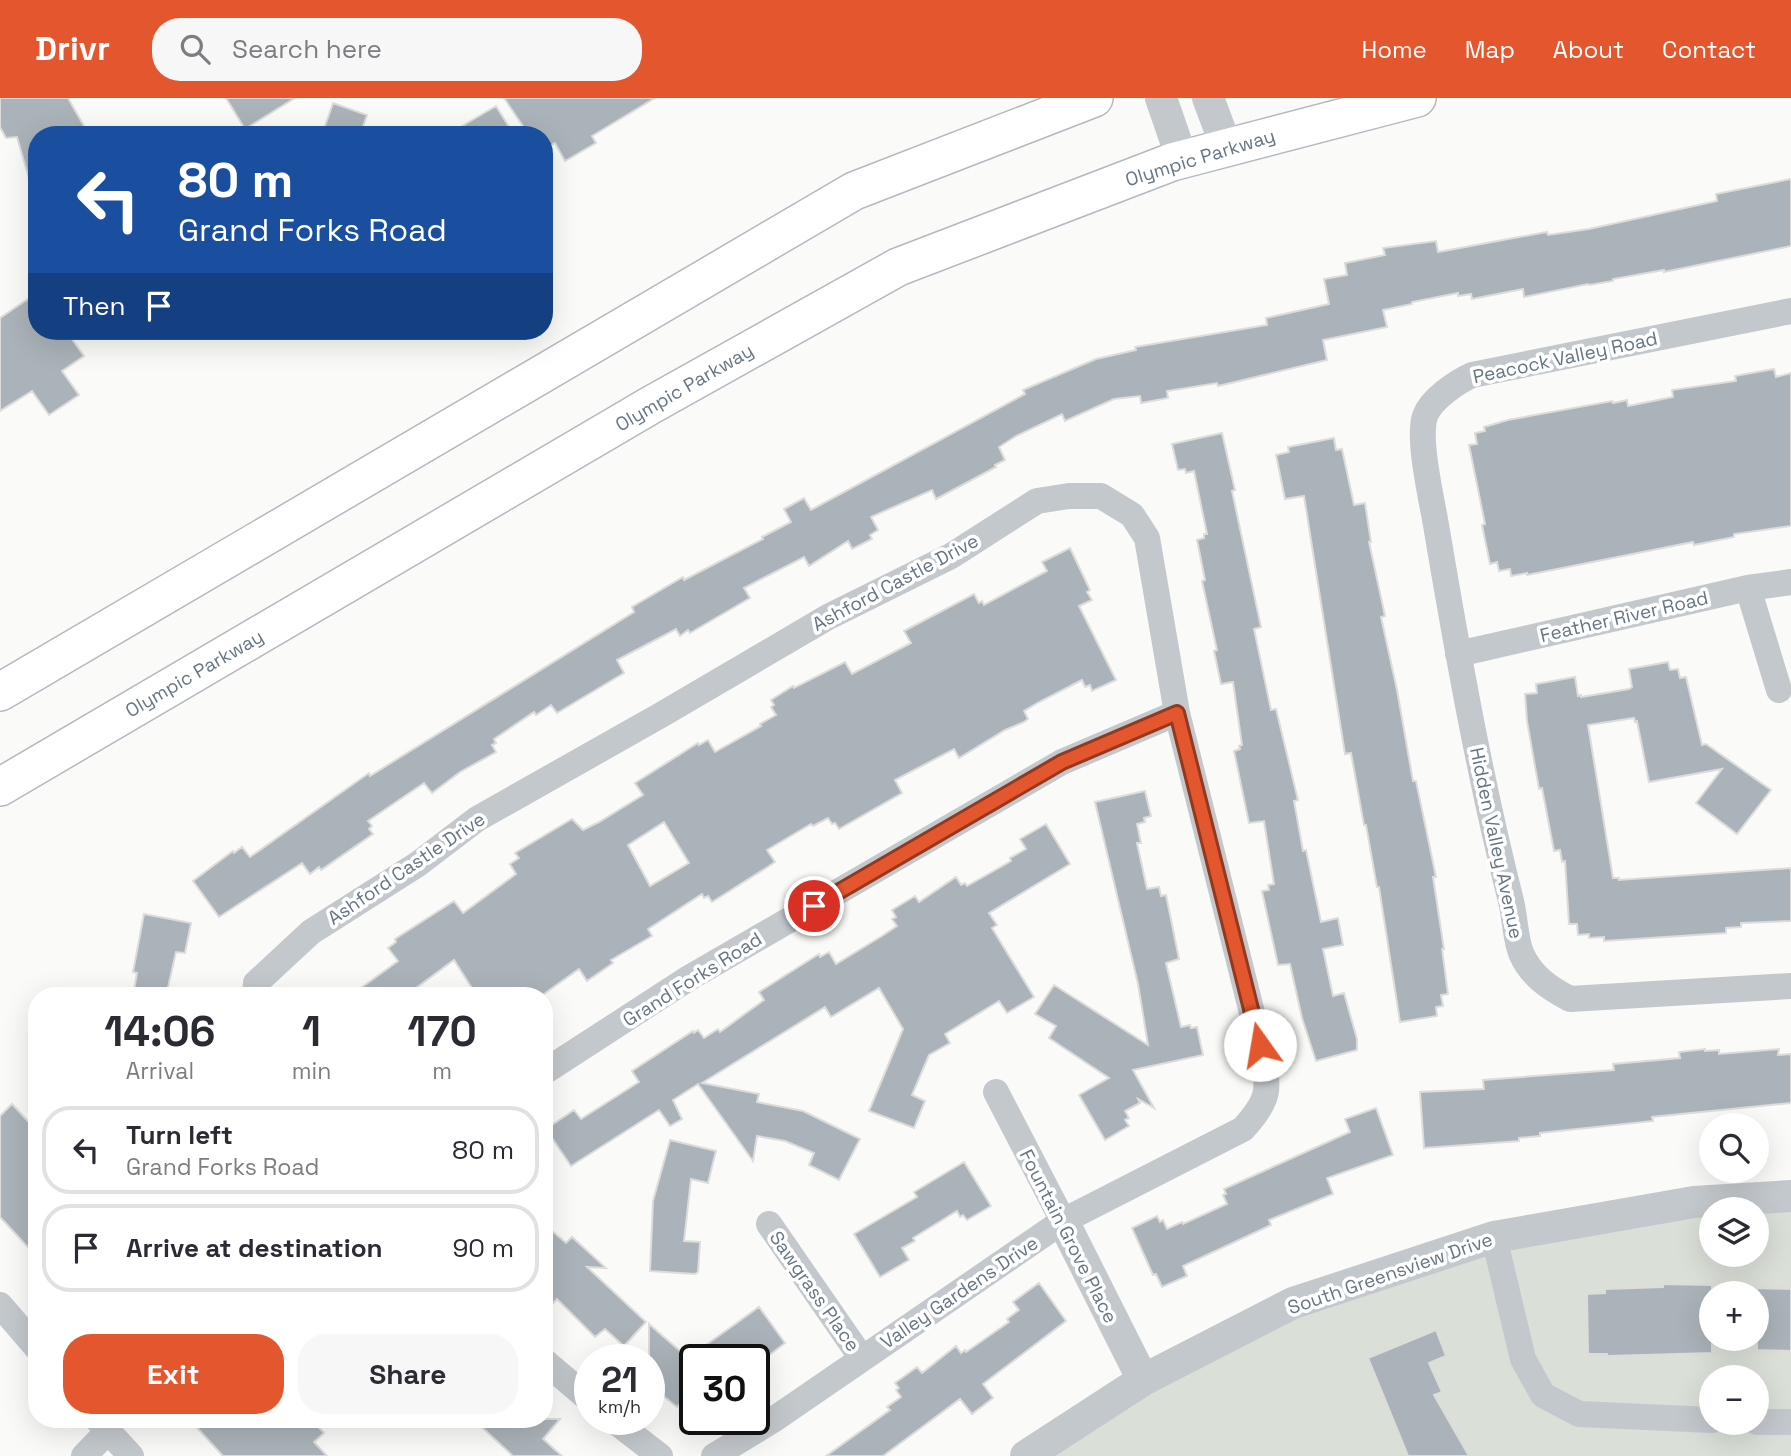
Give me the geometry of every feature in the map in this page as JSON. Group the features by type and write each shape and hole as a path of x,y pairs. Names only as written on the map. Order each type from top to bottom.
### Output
{"main road":[{"path":"0,692 854,191 1094,98"},
{"name":"Olympic Parkway","path":"0,787 639,412 898,267 1182,159 1417,98"}],"street":[{"path":"1161,98 1182,159"},
{"path":"1208,98 1226,146"},
{"name":"Peacock Valley Road","path":"1458,654 1423,449 1425,415 1453,384 1497,368 1791,311"},
{"name":"Ashford Castle Drive","path":"256,987 256,983 311,932 418,864 477,819 828,617 951,556 1037,501 1069,496 1101,496 1132,514 1147,538 1177,713 1260,1045"},
{"name":"Feather River Road","path":"1458,654 1748,588 1791,582"},
{"path":"1748,588 1779,690"},
{"name":"Hidden Valley Avenue","path":"1458,654 1520,951 1532,973 1551,989 1570,999 1791,986"},
{"name":"Grand Forks Road","path":"553,1066 689,978 1062,762 1177,713"},
{"name":"Valley Gardens Drive","path":"714,1456 773,1420 861,1357 1063,1221 1243,1129 1260,1111 1268,1089 1260,1045"},
{"name":"Fountain Grove Place","path":"996,1092 1143,1380"},
{"name":"South Greensview Drive","path":"1026,1456 1143,1380 1293,1303 1494,1237 1694,1202 1791,1196"},
{"name":"Sawgrass Place","path":"768,1224 861,1357"},
{"path":"1494,1237 1523,1359 1543,1395 1579,1414 1699,1419"},
{"path":"0,1305 28,1338"},
{"path":"553,1369 574,1386"},
{"path":"1769,1422 1791,1422"},
{"path":"84,1456 100,1428"},
{"path":"105,1428 131,1456"},
{"path":"633,1435 660,1456"}],"shaded area":[{"path":"1791,1196 1791,1456 1025,1456 1109,1399 1199,1348 1292,1304 1388,1268 1487,1238 1588,1216 1699,1201 1699,1267 1769,1267 1769,1197"}],"building":[{"path":"0,98 68,98 84,126 28,126 28,175 17,137 6,138 0,127"},
{"path":"226,98 295,98 250,126 243,126"},
{"path":"504,98 655,98 592,136 596,143 565,161 555,143 553,144 553,126 523,126"},
{"path":"333,103 367,115 363,126 325,126"},
{"path":"496,106 508,126 462,126"},
{"path":"1791,179 1791,246 1524,297 1523,289 1472,299 1471,294 1458,296 1458,293 1412,302 1383,310 1387,327 1323,340 1327,360 1218,386 1217,383 1167,391 1168,398 1141,403 1140,396 1114,399 1065,421 1062,414 999,447 1005,460 995,465 996,467 936,499 932,490 871,517 878,530 870,535 872,539 852,549 848,541 809,566 804,557 744,588 750,598 690,633 688,630 680,636 676,629 617,660 624,673 557,713 551,705 536,715 534,712 494,739 496,743 492,745 496,752 460,772 432,793 424,783 368,821 373,834 321,870 319,867 310,874 302,863 219,917 193,881 242,847 250,857 369,773 370,776 634,612 632,607 683,577 684,580 791,522 784,509 804,498 811,510 1025,394 1023,390 1096,359 1136,350 1135,347 1267,325 1266,318 1329,304 1324,279 1347,275 1345,263 1385,255 1383,248 1436,241 1438,252 1547,232 1548,235 1589,229 1717,201 1716,194"},
{"path":"28,299 28,340 72,340 84,356 62,371 79,395 49,415 32,391 0,411 0,318"},
{"path":"1774,369 1776,377 1791,373 1791,526 1734,534 1734,537 1694,545 1693,542 1527,575 1511,576 1510,569 1499,571 1497,562 1490,564 1469,445 1477,444 1475,433 1485,431 1484,427 1508,420 1612,401 1627,400 1628,406 1673,397 1672,390 1736,381 1735,376"},
{"path":"1222,433 1261,627 1254,629 1271,710 1276,709 1298,800 1294,801 1303,851 1306,850 1321,922 1338,918 1343,945 1323,949 1333,996 1344,993 1357,1039 1357,1050 1316,1061 1302,1018 1290,964 1278,965 1262,891 1269,890 1268,885 1274,884 1264,821 1249,823 1234,751 1242,745 1233,682 1221,684 1214,651 1217,650 1202,581 1205,580 1197,540 1207,534 1194,471 1186,473 1185,469 1178,470 1172,444"},
{"path":"1334,438 1336,450 1342,449 1354,505 1365,503 1369,542 1385,616 1381,617 1413,781 1416,781 1436,877 1433,877 1448,994 1441,995 1443,1006 1436,1007 1437,1016 1400,1022 1379,887 1351,753 1345,754 1304,496 1285,499 1276,455 1289,452 1288,447"},
{"path":"1070,548 1092,600 1079,606 1116,680 1092,691 1090,685 1085,687 1082,680 1039,702 1024,711 1028,719 1024,722 1005,730 959,758 954,749 895,780 902,793 839,829 828,818 813,826 811,824 767,850 775,862 712,902 708,896 704,898 702,894 648,929 652,936 611,960 613,963 587,981 579,969 553,987 471,987 454,960 417,987 362,987 398,961 388,948 396,942 395,939 454,901 463,913 516,874 510,864 519,858 515,853 572,819 583,830 599,822 643,795 635,783 698,743 699,745 708,740 715,752 761,726 760,724 776,715 771,707 774,705 771,700 793,686 794,688 845,662 852,674 911,643 904,631 974,594 979,603 982,601 984,605 1047,571 1042,562","holes":["664,822 689,863 650,886 628,845"]},
{"path":"1668,662 1670,670 1678,669 1680,678 1686,677 1702,745 1706,744 1771,790 1737,834 1696,803 1722,769 1649,782 1637,721 1635,722 1634,718 1588,725 1613,878 1619,880 1791,868 1791,921 1741,923 1741,927 1726,928 1726,933 1604,941 1604,937 1589,938 1589,934 1578,935 1577,924 1569,924 1565,861 1562,862 1560,850 1554,851 1542,788 1539,789 1525,694 1537,693 1536,684 1575,677 1578,696 1581,697 1629,689 1632,687 1629,669"},
{"path":"1145,791 1151,816 1144,818 1145,822 1137,824 1141,843 1137,843 1147,889 1159,887 1161,896 1166,895 1179,959 1166,963 1181,1027 1197,1027 1203,1055 1133,1070 1154,1108 1138,1099 1140,1103 1125,1111 1129,1118 1125,1120 1129,1126 1105,1140 1079,1095 1109,1078 1049,1038 1056,1026 1035,1014 1054,985 1148,1045 1138,984 1095,802"},
{"path":"1046,824 1070,864 989,913 997,925 992,928 1034,997 1007,1013 999,1001 945,1034 950,1043 929,1055 912,1095 925,1101 914,1128 869,1111 903,1029 879,988 831,1017 825,1007 702,1083 759,1094 757,1102 803,1111 860,1139 839,1180 809,1165 814,1153 785,1141 757,1136 753,1161 698,1084 673,1100 682,1119 670,1126 659,1110 571,1166 553,1139 553,1124 574,1110 581,1119 639,1082 632,1071 693,1031 694,1033 698,1030 704,1038 718,1029 720,1032 764,1000 759,992 819,954 820,957 829,952 836,964 882,936 897,926 892,919 896,917 892,910 915,896 919,902 956,877 961,885 965,883 967,886 1011,861 1010,858 1026,849 1020,839"},
{"path":"144,914 191,923 185,953 176,952 168,987 135,987 137,973 133,972"},
{"path":"1779,1049 1778,1055 1791,1054 1791,1103 1652,1117 1653,1121 1540,1133 1540,1136 1519,1138 1519,1141 1424,1148 1420,1092 1484,1089 1483,1080 1614,1070 1613,1064 1680,1058 1679,1052 1719,1050 1719,1054"},
{"path":"12,1104 28,1121 28,1247 0,1217 0,1116"},
{"path":"1376,1108 1393,1155 1327,1178 1333,1194 1269,1220 1271,1225 1183,1266 1187,1276 1162,1287 1156,1274 1153,1275 1132,1228 1157,1216 1160,1222 1163,1220 1167,1229 1227,1204 1223,1195 1226,1194 1224,1189 1350,1132 1345,1119"},
{"path":"670,1140 716,1151 708,1183 691,1179 684,1241 700,1242 698,1272 695,1274 650,1271 653,1201"},
{"path":"964,1162 991,1206 967,1220 963,1215 960,1217 957,1211 913,1238 915,1241 902,1248 909,1260 880,1277 854,1234 917,1197 914,1192"},
{"path":"553,1232 566,1243 572,1237 606,1268 587,1267 646,1322 626,1344 622,1344 605,1329 595,1337 557,1299 553,1303"},
{"path":"1039,1283 1066,1321 983,1384 993,1398 972,1414 960,1399 883,1456 826,1456 890,1410 887,1407 901,1397 895,1383 917,1367 922,1373 956,1346 961,1353 965,1350 966,1352 1009,1322 1007,1319 1019,1310 1013,1302"},
{"path":"1663,1284 1699,1285 1699,1351 1712,1353 1607,1356 1588,1354 1587,1294 1605,1293 1605,1289 1663,1287"},
{"path":"1769,1288 1791,1289 1791,1351 1769,1350"},
{"path":"759,1307 785,1343 770,1354 770,1344 707,1344"},
{"path":"649,1324 679,1350 677,1407 665,1397 665,1344 649,1344"},
{"path":"1436,1330 1446,1356 1429,1363 1442,1392 1434,1395 1469,1456 1408,1456 1368,1358"},
{"path":"197,1428 319,1428 324,1433 314,1442 327,1456 223,1456"},
{"path":"483,1428 552,1428 543,1439 562,1456 513,1456"}],"route":[{"path":"814,906 1062,762 1177,713 1260,1045"}]}
